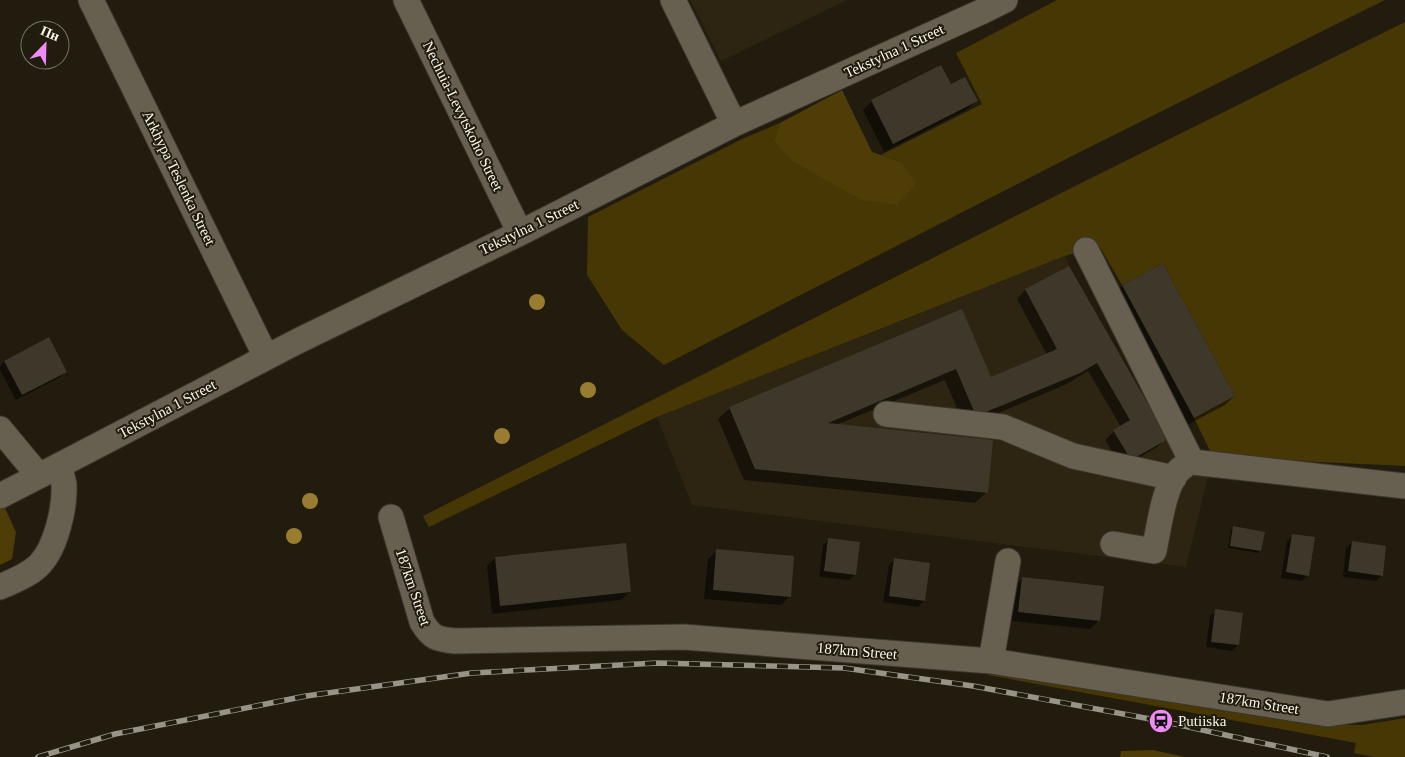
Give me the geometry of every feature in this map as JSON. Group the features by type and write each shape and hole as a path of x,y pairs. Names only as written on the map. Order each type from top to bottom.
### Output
{"street":[{"name":"Arkhypa Teslenka Street","path":"91,0 266,356"},
{"name":"Nechuia-Levytskoho Street","path":"406,0 520,233"},
{"path":"673,0 734,124"},
{"name":"Tekstylna 1 Street","path":"0,496 266,356 520,233 734,124 981,6 1005,0"},
{"path":"1086,250 1183,470"},
{"path":"886,414 1003,427 1073,456 1183,470 1405,486"},
{"path":"0,429 49,471 62,476 64,486 62,512 47,555 38,566 0,587"},
{"path":"1113,544 1154,550 1165,496 1183,470"},
{"name":"187km Street","path":"391,517 422,622 434,637 443,640 684,637 991,661 1328,714 1405,702"},
{"path":"991,661 1008,561"}],"shaded area":[{"path":"690,0 847,0 721,61"},
{"path":"1057,0 1385,0 1082,151 664,365 622,330 587,275 588,217 742,139 780,123 774,141 901,162 881,155 982,104 956,53"},
{"path":"1405,22 1405,466 1213,457 1194,418 1235,396 1163,263 1122,285 1101,249 1086,250 1065,256 657,417 429,527 423,516 1077,185"},
{"path":"842,90 872,152 901,162 916,184 897,205 862,200 792,161 774,141 780,123"},
{"path":"1065,256 1168,439 1209,472 1186,567 692,505 657,417"},
{"path":"4,506 16,532 12,559 0,565 0,508"},
{"path":"997,670 1310,724 1362,725 1405,718 1405,757 1374,757 1354,753 1356,743 988,675"},
{"path":"1153,750 1185,757 1120,757 1121,751"}],"building":[{"path":"941,65 951,84 965,77 978,101 893,144 871,100"},
{"path":"1163,263 1235,396 1194,418 1122,285"},
{"path":"1069,266 1168,439 1131,460 1113,430 1130,420 1097,363 1080,373 976,416 956,369 828,423 993,440 988,493 755,469 729,407 962,309 991,377 1057,349 1025,289"},
{"path":"49,337 67,372 22,395 4,361"},
{"path":"1233,526 1265,532 1261,551 1230,546"},
{"path":"1292,534 1315,537 1309,576 1286,572"},
{"path":"828,538 860,542 856,575 824,571"},
{"path":"1352,541 1386,546 1383,576 1348,571"},
{"path":"626,543 631,592 500,606 495,557"},
{"path":"716,549 794,556 791,597 713,590"},
{"path":"894,558 930,563 925,601 889,596"},
{"path":"1022,577 1104,586 1100,621 1018,612"},
{"path":"1215,609 1243,613 1239,645 1211,642"}],"railway":[{"path":"38,757 115,734 306,696 472,673 657,663 844,668 973,686 1161,721 1327,757"}],"place":[{"name":"Putiiska","path":"1161,721"}]}
